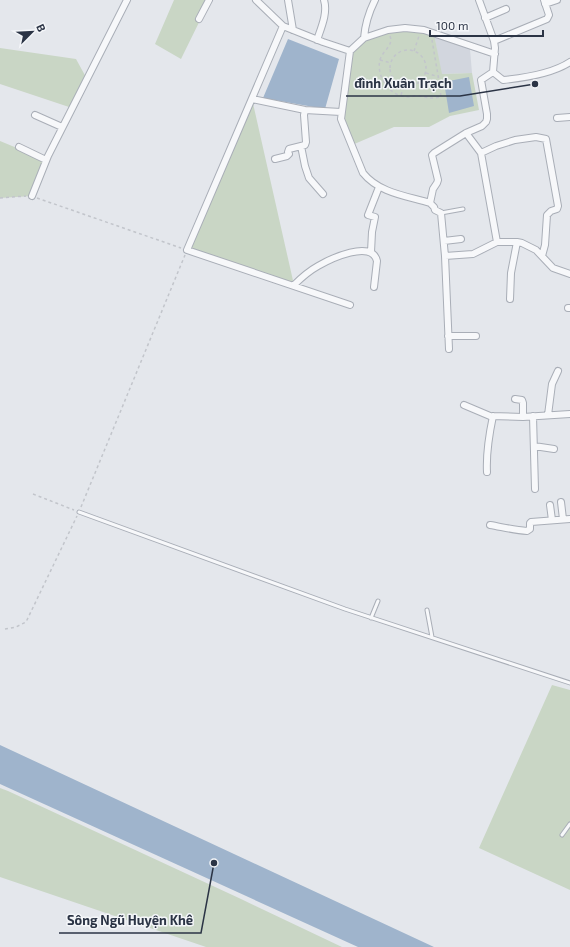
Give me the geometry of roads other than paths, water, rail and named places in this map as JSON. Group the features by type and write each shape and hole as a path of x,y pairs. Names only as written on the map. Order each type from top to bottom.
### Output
{"street":[{"path":"32,196 46,160 127,0"},
{"path":"199,20 209,0"},
{"path":"256,0 283,26 317,40 350,51"},
{"path":"288,0 293,30"},
{"path":"317,40 324,17 324,0"},
{"path":"364,38 367,22 375,0"},
{"path":"430,203 433,189 438,180 432,155 466,133 482,126 487,119 481,80 493,72 495,48 494,41 479,0"},
{"path":"494,41 547,19 549,15 544,2 557,0"},
{"path":"485,18 506,9"},
{"path":"283,26 187,250 350,304"},
{"path":"449,349 445,256 441,213 435,210 430,203 379,187 368,179 363,173 340,119 350,51 364,38 388,30 405,28 430,32 495,54"},
{"path":"493,72 502,80 527,77 563,67 570,62"},
{"path":"252,98 305,110 341,112"},
{"path":"275,159 288,156 288,152 290,150 304,145 306,142 305,110"},
{"path":"35,115 62,127"},
{"path":"557,118 570,116"},
{"path":"466,133 481,153 497,242"},
{"path":"481,153 515,140 536,137 546,139 558,206 547,215 545,244 542,256"},
{"path":"301,146 305,166 310,178 323,194"},
{"path":"19,147 46,160"},
{"path":"371,252 372,232 375,217 368,215 379,187"},
{"path":"444,240 461,239"},
{"path":"445,256 473,254 497,242 517,242 536,250 553,268 570,274"},
{"path":"510,299 511,273 517,242"},
{"path":"294,285 318,266 353,252 364,251 371,252 376,257 377,261 374,287"},
{"path":"448,336 476,336"},
{"path":"548,415 552,384 558,371"},
{"path":"515,399 522,400 523,417"},
{"path":"464,405 490,416 523,417 570,414"},
{"path":"487,472 486,458 488,439 493,416"},
{"path":"533,416 535,489"},
{"path":"534,446 554,449"},
{"path":"561,502 563,519"},
{"path":"550,506 552,520"},
{"path":"490,525 513,530 527,531 530,529 531,522 570,519"}],"lane":[{"path":"441,213 463,209"},
{"path":"79,512 344,609 570,683"},
{"path":"372,618 378,601"},
{"path":"427,610 432,637"},
{"path":"562,835 570,824"}],"water":[{"path":"288,39 339,59 325,109 263,98"},
{"path":"469,77 474,106 449,113 444,82"},
{"path":"0,745 434,947 358,947 0,784"}],"place":[{"name":"đình Xuân Trạch","path":"535,84"},
{"name":"Sông Ngũ Huyện Khê","path":"214,863"}]}
